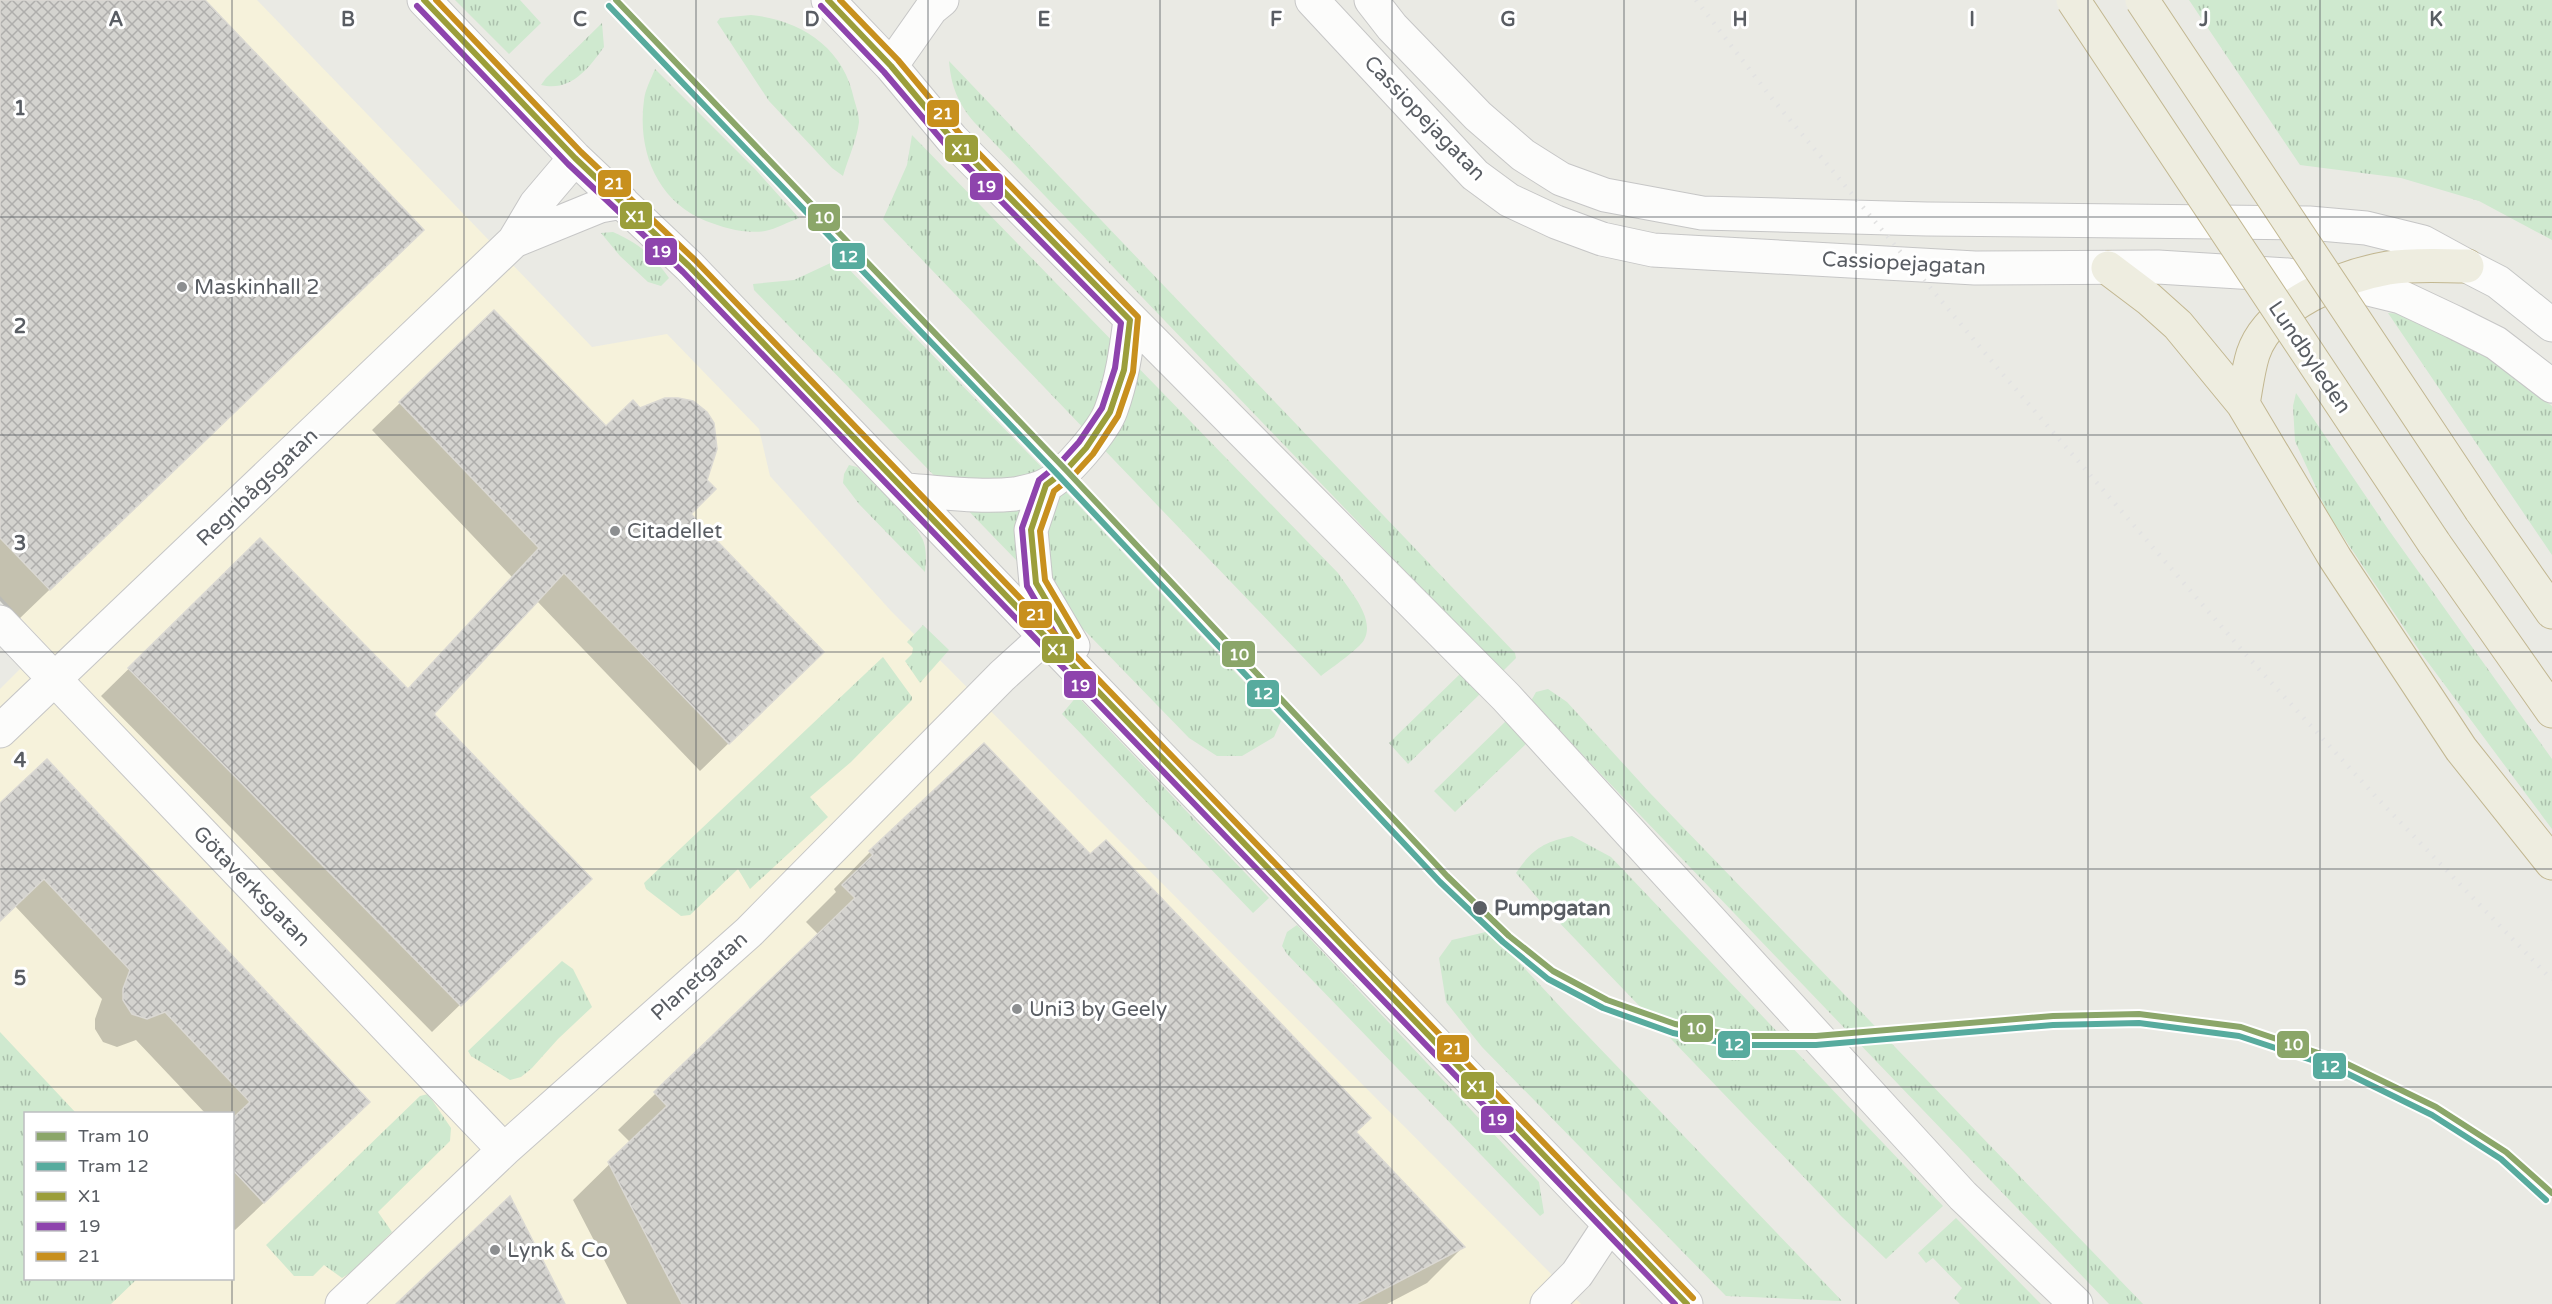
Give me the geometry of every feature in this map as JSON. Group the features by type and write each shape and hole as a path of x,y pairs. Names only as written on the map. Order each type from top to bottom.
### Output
{"highway":[{"name":"Lundbyleden","path":"2073,0 2434,543 2552,711"},
{"path":"2142,0 2481,510 2552,612"},
{"path":"2243,404 2253,353 2269,326 2303,298 2340,282 2388,268 2467,267"},
{"path":"2108,268 2149,299 2178,325 2243,404 2335,558 2461,748 2552,863"}],"street":[{"path":"424,0 575,158 689,266 1686,1304"},
{"path":"828,0 891,66 952,139 1506,697 1963,1196 2076,1304"},
{"path":"891,66 931,9 942,0"},
{"name":"Cassiopejagatan","path":"1371,0 1392,27 1479,116 1523,155 1561,179 1605,195 1702,213 1927,219 2309,223 2366,228 2423,242 2498,282 2552,325"},
{"name":"Cassiopejagatan","path":"1315,4 1475,175 1509,200 1556,222 1602,239 1653,250 1975,268 2158,267 2218,270 2340,282 2402,297 2454,322 2496,343 2552,386"},
{"name":"Regnbågsgatan","path":"0,731 514,242 536,204 575,158"},
{"name":"Regnbågsgatan","path":"514,242 600,206 622,202"},
{"path":"905,490 997,495 1017,493 1046,485 1066,470 1086,448 1110,412 1124,370 1130,320"},
{"path":"1046,485 1031,530 1036,583 1103,697"},
{"name":"Götaverksgatan","path":"0,622 504,1150"},
{"name":"Planetgatan","path":"342,1304 504,1150 749,932 1002,676 1046,636"},
{"path":"1547,1304 1577,1274 1610,1224"}],"shaded area":[{"path":"0,0 257,0 592,347 667,334 759,429 770,476 891,611 1581,1304 0,1304 0,689 45,644 0,596"}],"green space":[{"path":"455,0 520,0 541,23 509,54"},
{"path":"2189,0 2552,0 2552,240 2479,201 2401,178 2300,165"},
{"path":"751,15 787,23 803,30 830,51 841,65 849,81 859,122 843,176 832,168 769,101 717,22 720,18"},
{"path":"602,23 604,47 585,71 570,82 561,85 541,85 546,78"},
{"path":"949,61 1515,653 1516,658 1502,672 974,122 956,94"},
{"path":"655,69 756,170 799,218 765,231 742,231 706,221 675,201 654,172 644,138 645,96"},
{"path":"912,135 1338,573 1360,605 1367,623 1364,640 1351,653 1321,676 883,219 907,165"},
{"path":"613,232 645,251 669,278 661,286 648,282 620,256 601,233"},
{"path":"839,259 1068,494 1281,721 1274,737 1242,756 1217,756 1189,738 754,290 753,284 794,280"},
{"path":"2388,313 2401,314 2480,352 2552,406 2552,555"},
{"path":"2296,393 2388,529 2552,759 2552,829 2421,653 2328,514 2295,441 2293,406"},
{"path":"849,465 857,467 893,502 918,531 925,548 925,572 859,504 843,483 844,474"},
{"path":"923,625 949,650 920,683 905,661 912,654 913,648 907,642"},
{"path":"883,657 912,700 851,762 810,797 828,817 750,889 738,869 690,915 681,916 646,889 644,883"},
{"path":"1461,673 1480,694 1408,764 1389,743"},
{"path":"1548,689 1567,702 1650,793 2143,1304 2109,1304 1531,701 1536,692"},
{"path":"1077,696 1269,898 1253,913 1062,714"},
{"path":"1506,721 1528,742 1455,812 1434,791"},
{"path":"1572,836 1611,857 1943,1206 1886,1259 1842,1217 1552,915 1516,873 1533,852 1546,844"},
{"path":"1297,925 1539,1182 1544,1213 1540,1216 1287,954 1282,946 1287,932"},
{"path":"1490,931 1842,1301 1726,1296 1482,1047 1446,1002 1439,958 1452,940"},
{"path":"562,961 573,969 592,1007 521,1077 510,1080 471,1056 468,1051"},
{"path":"0,1032 75,1112 24,1112 24,1280 136,1280 111,1304 0,1304"},
{"path":"428,1094 451,1128 450,1141 378,1212 392,1232 342,1278 324,1265 313,1276 294,1276 266,1245 420,1096"},
{"path":"1956,1218 2041,1304 1960,1304 1954,1298 1962,1288 1933,1258 1926,1263 1918,1253"}],"building":[{"name":"Maskinhall 2","path":"0,0 205,0 424,230 50,590 0,538"},
{"path":"494,310 606,426 633,400 640,408 665,398 678,398 693,401 707,412 714,423 717,449 707,480 716,489 691,514 824,652 729,744 564,573 434,714 592,879 461,1006 128,668 260,538 408,689 539,548 399,402"},
{"name":"Uni3 by Geely","path":"984,743 1090,854 1106,840 1371,1118 1356,1132 1465,1247 1356,1304 682,1304 608,1162 667,1106 654,1092 855,898 842,885 873,855 869,851"},
{"path":"47,759 370,1102 264,1203 234,1171 234,1117 250,1102 165,1012 147,1019 132,1014 123,1000 123,989 130,970 44,879 0,921 0,803"},
{"name":"Lynk & Co","path":"510,1196 565,1304 396,1304"}],"railway":[{"path":"1696,0 1770,96 2000,371 2247,656 2378,799 2552,980"}],"tram line":[{"name":"10","path":"616,0 1066,470 1447,876 1509,936 1553,971 1607,1000 1675,1024 1737,1036 1816,1036 2053,1016 2139,1014 2241,1027 2339,1060 2436,1107 2506,1152 2552,1193"},
{"name":"12","path":"609,6 1059,476 1440,882 1503,942 1548,979 1603,1008 1673,1033 1736,1045 1816,1045 2053,1025 2139,1023 2239,1036 2336,1068 2432,1115 2501,1159 2546,1200"}],"transit line":[{"name":"X1","path":"424,0 575,158 689,266 1687,1304"},
{"name":"21","path":"436,0 581,152 695,260 1693,1298"},
{"name":"X1","path":"828,0 891,66 952,139 1130,320 1124,370 1110,412 1086,448 1066,470 1046,485 1031,530 1036,583 1070,641"},
{"name":"21","path":"840,0 898,60 959,133 1138,317 1133,372 1118,416 1093,454 1072,477 1054,491 1040,531 1045,580 1078,636"},
{"name":"19","path":"417,6 568,164 683,272 1675,1304"},
{"name":"19","path":"821,6 884,72 946,145 1121,323 1115,368 1102,408 1079,442 1060,463 1039,480 1022,528 1027,586 1062,646"}],"place":[{"name":"Maskinhall 2","path":"182,287"},
{"name":"Citadellet","path":"615,531"},
{"name":"Pumpgatan","path":"1480,908"},
{"name":"Uni3 by Geely","path":"1017,1009"},
{"name":"Lynk & Co","path":"495,1250"}]}
